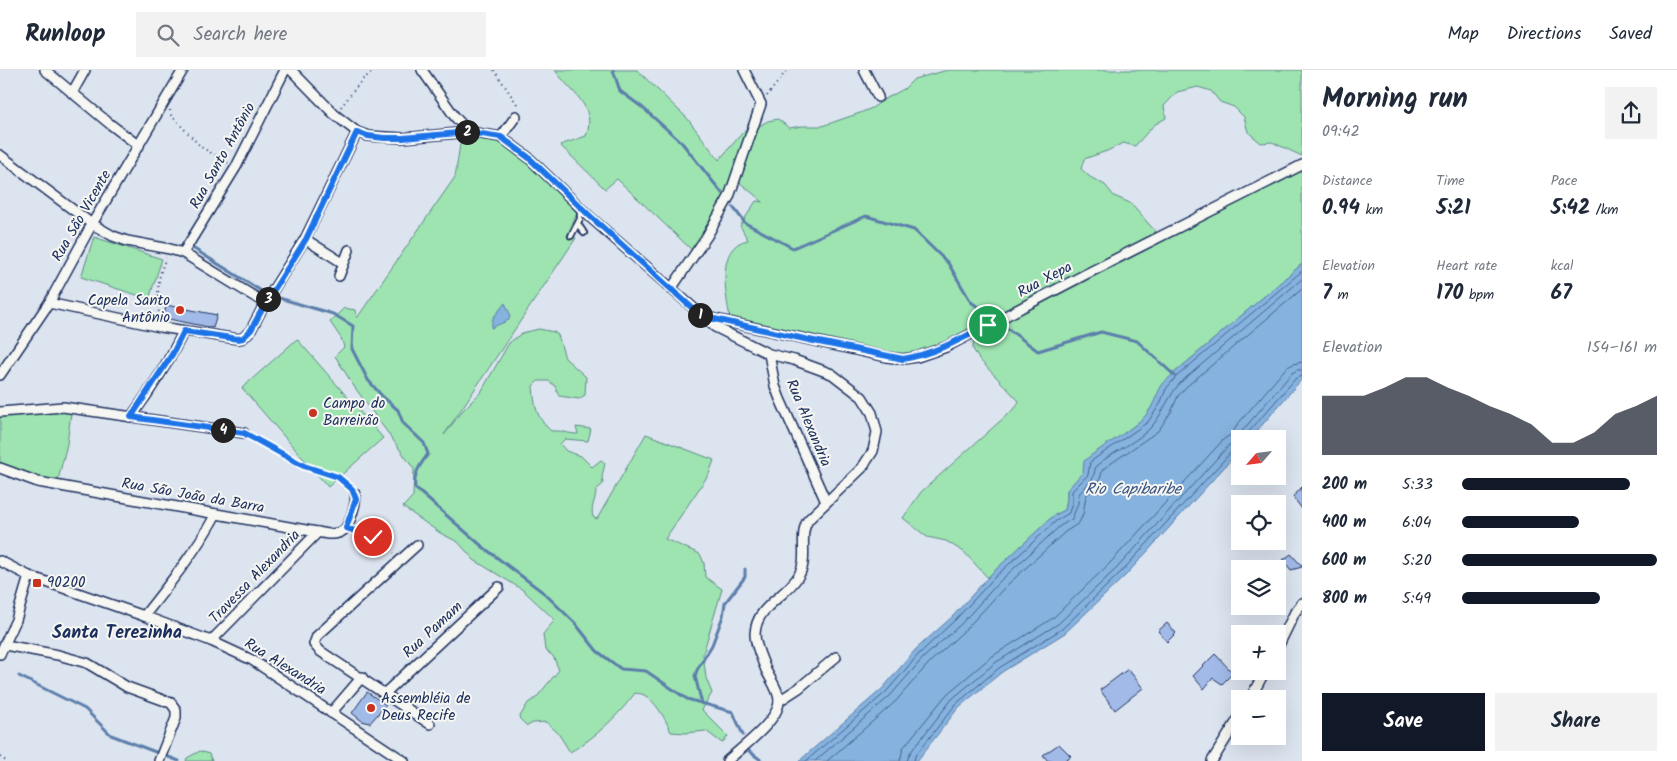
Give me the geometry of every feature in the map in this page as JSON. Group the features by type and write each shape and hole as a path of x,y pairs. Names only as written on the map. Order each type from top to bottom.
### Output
{"street":[{"path":"45,70 138,146"},
{"path":"72,93 85,70"},
{"name":"Rua São Vicente","path":"1,374 49,303 92,224 183,70"},
{"name":"Rua Santo Antônio","path":"183,254 236,167 285,70"},
{"path":"291,70 334,114 357,132 368,136 403,138 469,132 501,137 528,157 579,206 714,327 769,354 794,360 832,374 862,397 872,413 877,432 873,451 862,468 808,520 804,526 804,561 801,573 796,580 762,611 755,634 757,647 779,701 776,712 769,722 727,761"},
{"path":"422,70 450,110 469,132"},
{"path":"671,290 707,236 729,198 761,104 744,70"},
{"path":"864,70 878,97"},
{"path":"501,137 516,116"},
{"path":"49,303 160,327 238,339 243,338 251,330 306,239 357,132"},
{"path":"0,155 92,224 113,236 128,241 170,249 183,254 265,304"},
{"name":"Rua Xepa","path":"701,316 887,357 903,359 917,357 946,347 1302,165"},
{"path":"306,239 343,263"},
{"path":"339,276 349,250"},
{"path":"131,417 173,353 184,331"},
{"name":"Rua Alexandria","path":"769,354 775,386 780,399 826,502"},
{"path":"0,412 63,407 95,410 244,433"},
{"name":"Rua São João da Barra","path":"0,468 38,482 318,532 337,534 346,528"},
{"path":"346,528 354,507 355,494"},
{"path":"144,616 184,566 216,514"},
{"name":"Travessa Alexandria","path":"211,641 318,532"},
{"path":"416,546 317,636 314,644 320,652 362,677 430,724"},
{"name":"Rua Alexandria","path":"0,561 29,576 211,641 252,660 404,761"},
{"path":"0,654 22,602 29,576"},
{"name":"Rua Pamam","path":"385,693 499,587"},
{"path":"1286,631 1295,612 1302,603"},
{"path":"5,645 78,660 94,667 126,687 175,706 176,718 159,761"},
{"path":"779,701 799,688 836,657"},
{"path":"331,713 362,677"},
{"path":"1212,761 1231,730"}],"lane":[{"path":"571,236 578,224 579,206"},
{"path":"578,224 584,233"}],"path":[{"path":"334,114 362,80 375,70"},
{"path":"494,70 519,108 516,116"},
{"path":"761,104 787,70"},
{"path":"168,96 170,114 186,132 201,147 236,167"},
{"path":"160,327 158,282 160,270 170,249"},
{"path":"244,433 304,466 338,477 355,494"},
{"path":"346,528 373,537 402,559"},
{"path":"0,757 6,761"}],"green space":[{"path":"555,70 637,70 687,118 719,160 750,124 731,180 717,212 694,252 617,179 605,189 560,145 586,136 589,125 585,107"},
{"path":"948,70 1302,70 1302,156 1272,142 1261,143 1248,132 1244,117 1234,107 1220,102 1211,91 1198,87 1177,92 1164,106 1166,118 1154,125 1135,146 1123,143 1084,159 1081,169 1090,177 1105,185 1114,196 1130,203 1156,232 1022,305 1029,310 1302,170 1302,264 1173,374 1162,386 1155,402 1144,418 1123,434 1067,490 1065,510 1053,516 988,578 964,552 946,541 927,537 903,518 921,492 1017,406 1019,401 979,359 973,349 974,334 916,353 899,355 730,318 725,285 727,261 731,251 738,244 748,240 740,226 756,201 763,202 738,181 757,127 768,121 778,119 789,128 822,126 872,108 904,89 914,79"},
{"path":"478,137 494,139 511,146 542,175 577,213 567,236 576,238 444,435 463,410 481,392 509,343 522,333 539,329 554,332 558,335 565,358 586,377 585,395 579,399 559,396 555,386 549,381 538,381 533,386 534,399 539,415 551,431 578,434 576,427 591,429 588,441 565,439 560,444 566,451 581,456 592,467 601,460 605,463 602,477 603,484 596,490 592,510 593,517 597,519 646,434 714,460 709,474 665,539 700,554 704,563 705,577 722,589 703,654 706,678 712,693 702,710 728,736 722,743 706,731 671,732 663,716 652,701 643,694 635,693 606,726 570,752 558,733 546,722 533,723 527,726 519,718 528,703 536,698 559,670 553,656 545,650 543,634 555,620 523,590 474,560 458,542 440,533 403,507 413,496 414,469 353,385 335,356 344,347 341,338 330,322 344,308 355,310 357,318 455,177 461,138"},
{"path":"94,237 162,259 149,299 81,277"},
{"name":"Campo do Barreirão","path":"297,339 383,438 328,487 242,388"},
{"path":"50,410 71,413 67,444 58,480 37,478 0,465 0,417"},
{"path":"200,751 209,754 212,761 186,761 187,758"}],"water":[{"name":"Rio Capibaribe","path":"1302,264 1302,379 1258,430 1231,430 1231,460 1125,576 1065,633 1002,672 959,707 917,761 799,761 883,688 915,650 953,616 991,574 1053,516 1065,510 1067,490 1083,472 1084,461 1142,419 1154,403 1162,385"},
{"path":"505,303 510,314 509,320 491,328 493,318"}],"building":[{"name":"Capela Santo Antônio","path":"166,305 217,315 213,328 164,318"},
{"path":"1302,487 1302,509 1293,497"},
{"path":"1291,554 1302,567 1291,570 1286,564 1286,560 1283,560"},
{"path":"1167,623 1176,633 1167,642 1158,631"},
{"path":"1215,654 1231,671 1231,675 1222,684 1213,678 1204,689 1193,676"},
{"path":"1128,669 1143,688 1115,710 1100,690"},
{"name":"Assembléia de Deus Recife","path":"367,692 386,705 370,723 362,721 352,713"},
{"path":"1059,744 1071,756 1064,761 1048,761 1043,755"}],"waterway":[{"path":"613,70 620,91 643,108 682,143 722,193"},
{"path":"733,207 745,223 793,248 866,216 914,230 948,263 971,302 989,315"},
{"path":"191,247 263,292"},
{"path":"279,298 333,314 353,326 352,349 368,380 398,410 403,423 424,443 428,454 416,474 415,488 483,547 544,593 575,623 597,651 621,669 646,671 687,699 733,712 743,735"},
{"path":"1004,326 1038,351 1101,332 1137,341 1175,376"},
{"path":"702,704 695,676 712,645 723,616 725,603 745,577 745,569"},
{"path":"19,676 85,709 111,735 179,761"},
{"path":"749,751 762,761"}],"place":[{"name":"Capela Santo Antônio","path":"180,310"},
{"name":"Campo do Barreirão","path":"313,413"},
{"name":"90200","path":"37,583"},
{"name":"Assembléia de Deus Recife","path":"371,708"}],"district":[{"name":"Santa Terezinha","path":"117,633"}],"route":[{"path":"373,537 346,528 356,499 352,489 338,477 304,466 244,433 131,417 173,353 184,331 238,339 243,338 251,330 306,239 357,132 368,136 384,138 469,132 501,137 528,157 701,316 903,359 917,357 946,347 988,325"}]}
